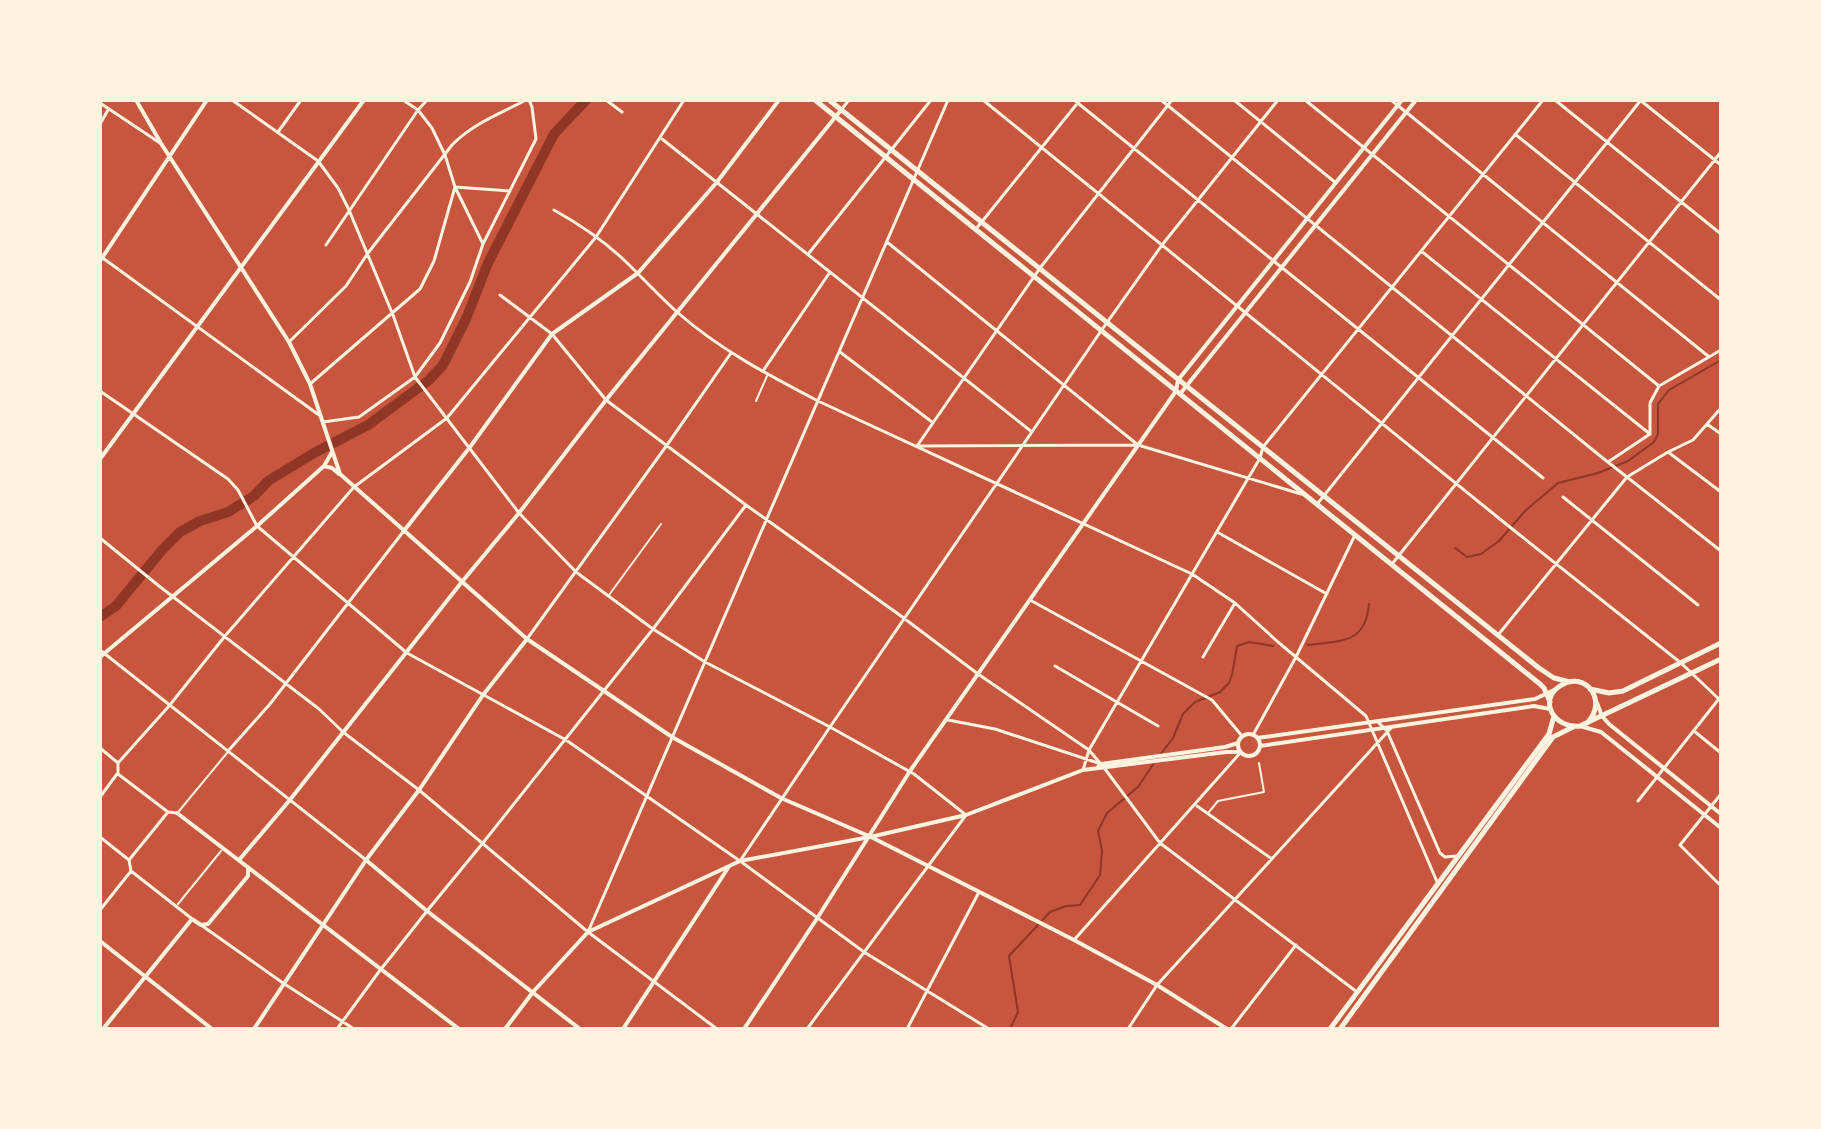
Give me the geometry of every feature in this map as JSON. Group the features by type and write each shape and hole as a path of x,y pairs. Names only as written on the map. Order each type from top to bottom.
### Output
{"main road":[{"path":"815,100 1540,684 1559,722 1573,727"},
{"path":"829,100 1548,675 1584,684 1595,695 1597,703 1587,723"},
{"path":"1460,619 1466,610"},
{"path":"1590,689 1609,693 1623,691 1721,643"},
{"path":"1340,1029 1553,737 1721,659"},
{"path":"1330,1029 1549,734 1557,689 1570,682"}],"street":[{"path":"136,100 289,342 310,384 340,474"},
{"path":"207,100 101,258 323,422 359,417 415,377 440,343 470,282 483,244 536,139 532,107 528,100 462,135 368,253 346,286 289,342"},
{"path":"232,100 318,161 338,188 368,253 415,377 519,513 576,572 653,629 705,662 910,771 966,815"},
{"path":"240,105 245,100"},
{"path":"278,132 301,100"},
{"path":"100,459 364,100"},
{"path":"403,100 418,110 432,128 455,187 483,244"},
{"path":"326,245 427,100"},
{"path":"606,100 622,112"},
{"path":"100,797 118,774 118,763 354,487 447,418 596,237 684,100"},
{"path":"178,812 348,604 470,447 552,334 638,273 717,182 779,100"},
{"path":"239,860 849,100"},
{"path":"808,255 931,100"},
{"path":"505,1029 533,992 588,932 948,100"},
{"path":"983,100 1681,663 1720,700 1638,801"},
{"path":"1161,100 1721,551"},
{"path":"917,446 1034,276 1172,100"},
{"path":"1234,100 1336,183"},
{"path":"740,861 1101,331 1162,245 1278,100"},
{"path":"1305,100 1659,386"},
{"path":"1391,100 1708,356"},
{"path":"1178,392 1178,380 1402,100"},
{"path":"744,1029 910,771 1138,445 1416,100"},
{"path":"1083,770 1089,750 1260,458 1263,447 1543,100"},
{"path":"1555,100 1721,234"},
{"path":"1317,504 1640,100 1721,165"},
{"path":"976,229 1077,101 1543,478"},
{"path":"100,103 162,145"},
{"path":"100,124 109,109"},
{"path":"1515,134 1721,300"},
{"path":"661,138 1032,432"},
{"path":"1392,564 1721,152"},
{"path":"455,187 510,191"},
{"path":"310,384 420,289 434,261 455,187"},
{"path":"554,210 580,225 622,257 678,313 762,372 818,401 1192,574 1235,603 1366,716 1438,884"},
{"path":"887,242 1138,445"},
{"path":"1421,251 1650,434"},
{"path":"762,372 830,272"},
{"path":"500,295 552,334 606,400 978,674 1089,750 1160,843 1357,992"},
{"path":"1650,434 1650,403 1659,386 1721,350"},
{"path":"839,351 932,422"},
{"path":"254,1029 366,860 731,353"},
{"path":"756,401 768,375"},
{"path":"100,391 228,479 238,490 257,526 407,653 566,740 864,952 989,1029"},
{"path":"1498,635 1627,477 1693,440 1721,408"},
{"path":"1707,424 1721,434"},
{"path":"1609,462 1650,434"},
{"path":"917,446 1138,445 1307,496 1313,487"},
{"path":"332,452 324,466 257,526 101,654 580,1029"},
{"path":"1668,452 1721,492"},
{"path":"324,466 340,474 527,639 672,737 781,798 870,837 1074,940 1229,1029 1296,945"},
{"path":"1563,497 1698,605"},
{"path":"337,1029 381,969 653,629 746,505"},
{"path":"608,596 661,524"},
{"path":"1217,532 1327,594"},
{"path":"1255,736 1355,535"},
{"path":"100,538 319,709 588,932 717,1029"},
{"path":"1030,600 1203,694 1212,700 1242,736"},
{"path":"1203,657 1235,603"},
{"path":"1055,666 1158,726"},
{"path":"1165,758 1225,747 1238,743 1247,734 1255,736 1378,722 1535,699 1557,689"},
{"path":"1597,703 1609,724 1721,814"},
{"path":"1260,746 1373,730 1386,731 1534,706 1552,709"},
{"path":"946,719 995,729 1103,766"},
{"path":"1378,722 1386,731 1440,853 1445,857 1460,856"},
{"path":"1580,726 1601,732 1721,828"},
{"path":"1128,1029 1157,985 1379,743 1386,731"},
{"path":"1694,731 1721,753"},
{"path":"1255,736 1260,746"},
{"path":"1238,743 1241,752"},
{"path":"588,932 740,861 870,837 966,815 1083,770 1226,752 1251,756 1260,746"},
{"path":"100,748 118,763"},
{"path":"1074,940 1241,752"},
{"path":"1208,814 1218,801 1264,792 1259,763"},
{"path":"118,774 168,812 178,812 459,1029"},
{"path":"1721,794 1680,845 1721,886"},
{"path":"1195,805 1272,859"},
{"path":"129,860 168,812"},
{"path":"807,1029 966,815"},
{"path":"948,819 954,820 956,829"},
{"path":"100,837 129,860 131,871 192,919 354,1029"},
{"path":"178,904 221,851"},
{"path":"201,925 208,924 248,876 248,867"},
{"path":"623,1029 723,870"},
{"path":"100,910 131,871"},
{"path":"907,1029 979,892"},
{"path":"103,1029 192,919"},
{"path":"100,941 212,1029"}],"waterway":[{"path":"100,617 116,606 180,532 200,521 228,512 254,496 268,481 368,425 429,380 443,365 466,319 488,263 554,134 586,100"},
{"path":"1455,548 1467,557 1481,554 1499,541 1525,511 1558,483 1598,473 1628,461 1654,442 1658,434 1658,404 1669,390 1721,360"},
{"path":"1308,645 1341,641 1357,634 1367,617 1369,604"},
{"path":"1160,755 1173,738 1183,714 1195,702 1220,692 1229,683 1237,646 1249,642 1273,646"},
{"path":"1010,1029 1018,1012 1009,956 1050,912 1080,905 1100,875 1102,851 1098,831 1107,813 1138,787 1154,763"}]}
